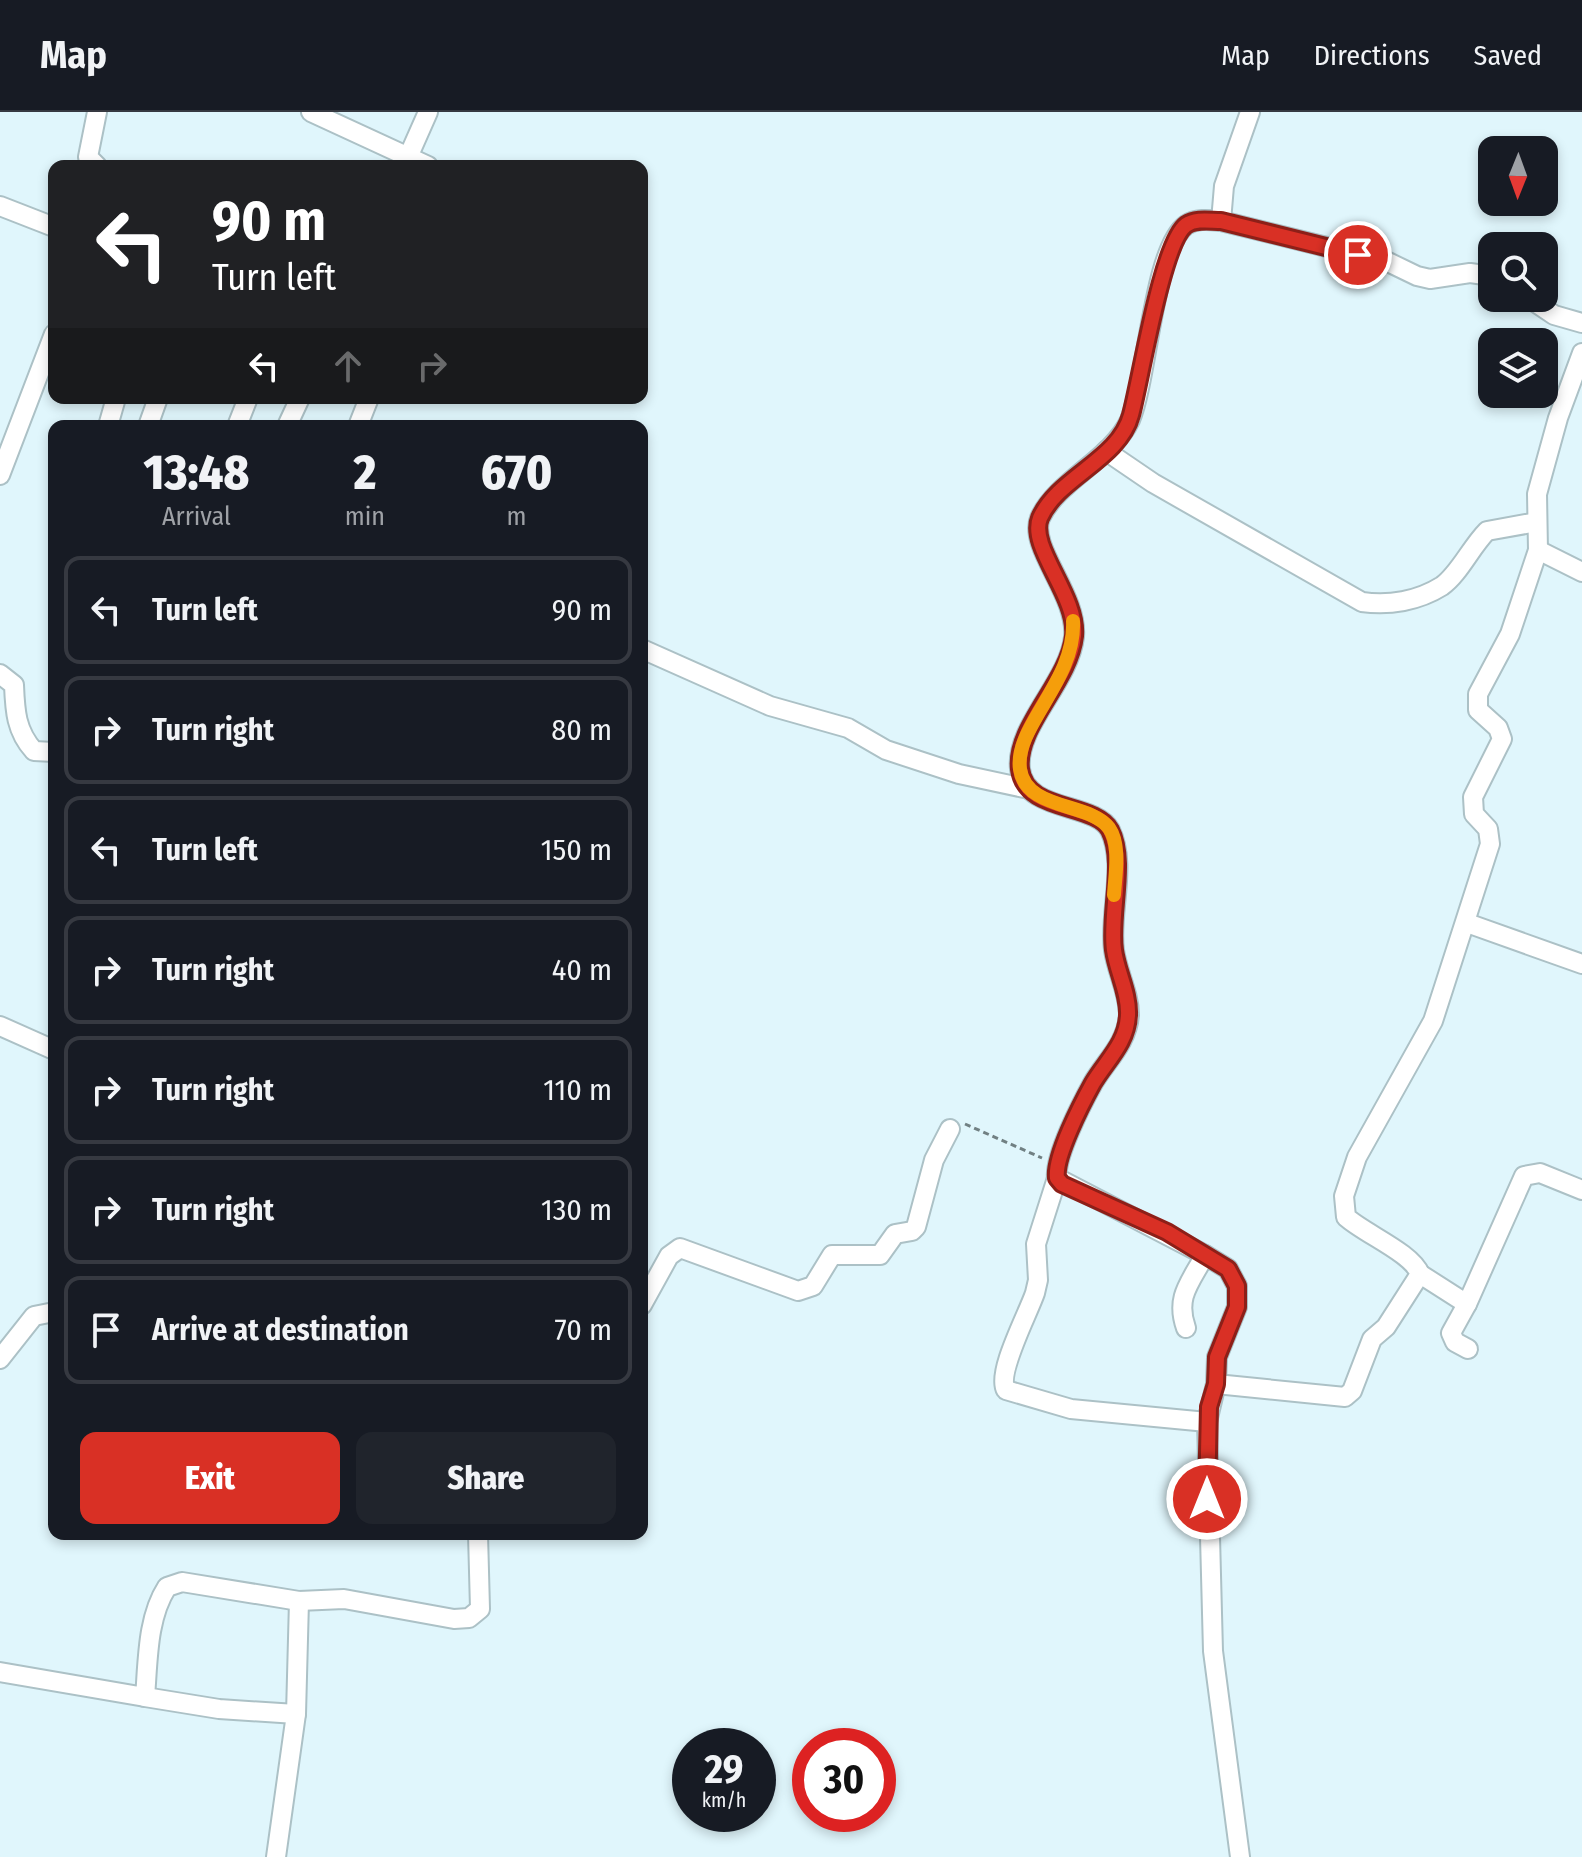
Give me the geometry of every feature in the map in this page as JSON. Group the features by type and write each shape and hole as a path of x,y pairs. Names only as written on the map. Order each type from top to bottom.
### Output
{"street":[{"path":"91,160 88,157 97,112"},
{"path":"311,112 406,160 428,112"},
{"path":"1221,221 1224,186 1250,112"},
{"path":"0,206 48,225"},
{"path":"1029,789 1020,770 1021,749 1062,676 1074,637 1070,599 1038,536 1040,519 1051,503 1106,451 1130,419 1173,241 1187,225 1201,220 1221,221 1388,262 1430,279 1478,274"},
{"path":"1550,312 1582,323"},
{"path":"0,475 48,350"},
{"path":"1467,1304 1420,1274 1407,1257 1362,1231 1346,1217 1344,1196 1357,1157 1433,1021 1467,923 1475,882 1490,844 1488,829 1474,814 1473,797 1502,739 1498,728 1478,710 1478,694 1510,634 1538,550 1537,494 1558,418 1582,353"},
{"path":"1106,451 1153,483 1362,602 1382,605 1401,602 1443,585 1487,531 1537,522"},
{"path":"1538,550 1582,572"},
{"path":"648,652 770,706 848,728 886,750 959,774 1029,789 1056,804 1099,820 1109,829 1116,852 1114,950 1129,1011 1121,1043 1093,1084 1057,1171 1036,1244 1038,1268 1035,1293 1005,1367 1003,1385 1006,1390 1071,1409 1207,1422"},
{"path":"0,674 14,685 16,720 27,743 34,751 48,752"},
{"path":"1467,923 1582,964"},
{"path":"0,1026 48,1047"},
{"path":"648,1294 669,1256 680,1248 798,1291 813,1286 832,1255 880,1255 895,1234 912,1231 916,1227 934,1160 950,1129"},
{"path":"1057,1171 1062,1184 1167,1232 1228,1269 1237,1286 1237,1307 1217,1357 1216,1384 1207,1422 1213,1651 1240,1857"},
{"path":"1468,1349 1455,1342 1451,1333 1524,1176 1540,1173 1582,1190"},
{"path":"1186,1328 1180,1310 1181,1300 1205,1255"},
{"path":"1216,1384 1345,1397 1352,1391 1372,1339 1386,1327 1420,1274"},
{"path":"0,1359 34,1316 48,1313"},
{"path":"145,1697 151,1634 159,1601 167,1587 182,1582 299,1601 344,1599 454,1619 469,1618 480,1609 478,1540"},
{"path":"276,1857 296,1714 299,1601"},
{"path":"0,1672 219,1709 296,1714"}],"path":[{"path":"950,1129 954,1123 963,1123 1057,1171"}],"slow traffic":[{"path":"1073,621 1074,637 1062,676 1021,749 1020,770 1029,789 1056,804 1099,820 1109,829 1116,852 1114,895"}],"route":[{"path":"1207,1499 1207,1422 1216,1384 1217,1357 1237,1307 1234,1278 1228,1269 1167,1232 1062,1184 1057,1178 1059,1158 1093,1084 1121,1043 1129,1011 1114,950 1116,852 1109,829 1099,820 1056,804 1029,789 1020,770 1021,749 1062,676 1074,637 1070,599 1038,536 1040,519 1051,503 1108,448 1130,419 1163,275 1173,241 1187,225 1201,220 1221,221 1358,255"}]}
